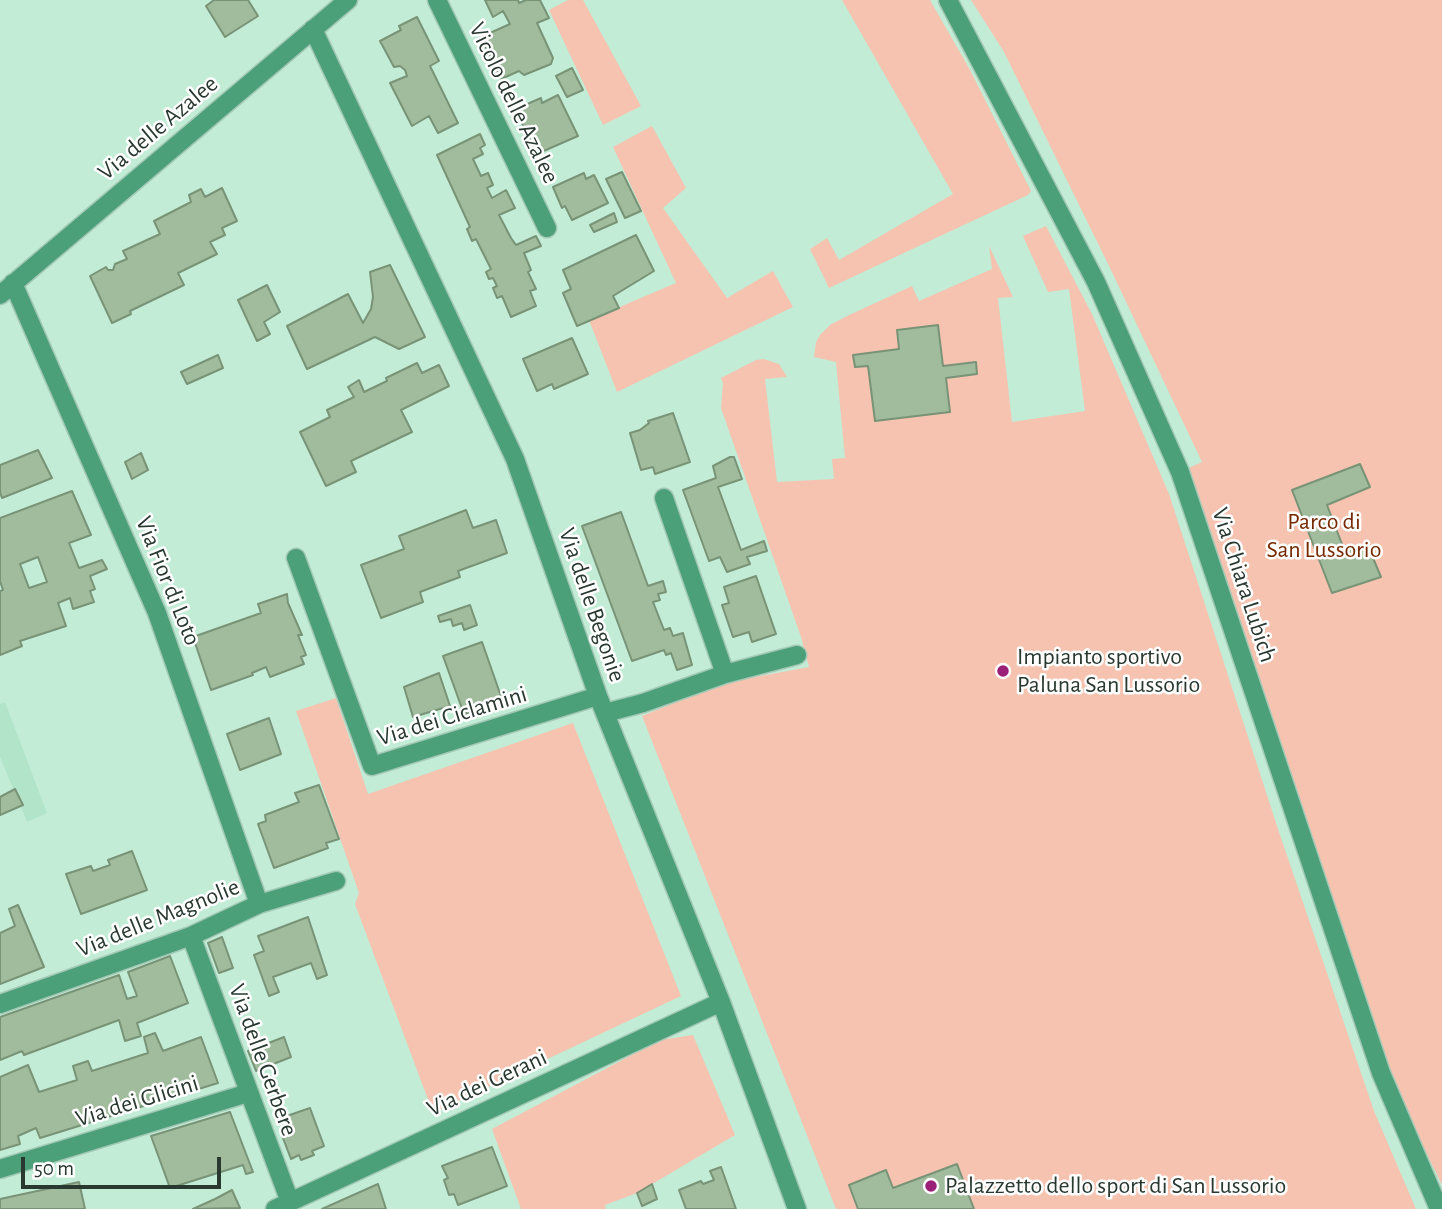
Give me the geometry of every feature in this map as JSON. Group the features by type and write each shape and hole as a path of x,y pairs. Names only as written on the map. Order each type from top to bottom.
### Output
{"street":[{"name":"Via delle Azalee","path":"7,289 348,0"},
{"name":"Vicolo delle Azalee","path":"437,0 547,228"},
{"name":"Via Chiara Lubich","path":"948,0 1101,294 1180,472 1381,1073 1439,1209"},
{"name":"Via delle Begonie","path":"313,29 515,459 601,705 720,1002 797,1209"},
{"name":"Via Fior di Loto","path":"7,289 158,613 259,905"},
{"path":"664,498 725,674"},
{"name":"Via dei Ciclamini","path":"296,558 372,766 601,705 643,703 725,674 797,655"},
{"name":"Via delle Magnolie","path":"0,1004 191,936 259,905 336,881"},
{"name":"Via delle Gerbere","path":"191,936 248,1093 282,1205"},
{"name":"Via dei Gerani","path":"282,1205 720,1002"},
{"name":"Via dei Glicini","path":"0,1169 248,1093"}],"shaded area":[{"path":"5,702 47,813 27,822 0,757 0,704"}],"green space":[{"path":"568,0 583,0 641,106 603,125 549,10"},
{"path":"842,0 930,0 969,68 1031,191 1028,195 829,288 810,249 827,238 839,260 953,194"},
{"name":"Parco di San Lussorio","path":"971,0 1442,0 1442,1185 1369,1035 1180,472 1202,462 1004,52"},
{"path":"652,126 686,188 663,208 727,298 773,271 793,307 617,392 589,320 676,283 613,147"},
{"path":"1046,226 1092,314 1169,494 1279,832 1374,1111 1416,1209 836,1209 642,716 723,683 809,667 721,408 721,378 756,360 764,359 779,364 787,377 765,379 777,482 834,479 832,459 845,458 836,362 814,357 820,335 830,325 912,286 919,301 992,269 989,246 1013,297 998,298 1012,422 1085,411 1069,289 1048,292 1023,236"},
{"path":"336,698 368,794 573,723 681,996 433,1113 355,904 359,893 296,711"},
{"path":"693,1035 735,1135 637,1193 605,1205 606,1209 521,1209 492,1129 660,1040"}],"building":[{"path":"214,0 248,0 258,16 225,37 206,6"},
{"path":"485,0 518,0 519,3 540,0 549,18 537,23 553,58 551,64 524,75 519,71 501,79 481,37 510,24 503,11 493,17"},
{"path":"417,17 439,61 430,66 458,123 438,133 429,116 412,126 390,83 407,76 405,70 400,66 394,67 380,41 401,30 399,26"},
{"path":"572,68 583,90 567,97 556,76"},
{"path":"558,95 578,136 539,153 511,109 541,98 542,103"},
{"path":"480,134 485,145 480,148 483,154 473,159 481,176 488,173 493,185 487,188 492,198 506,190 515,208 499,215 511,238 516,245 536,236 541,246 524,253 531,270 528,272 536,289 530,291 536,306 511,317 502,296 497,298 493,288 497,286 486,272 491,269 476,239 472,241 467,229 470,227 437,155"},
{"path":"622,172 641,211 625,218 606,179"},
{"path":"584,173 586,179 594,175 608,203 572,220 565,206 562,208 553,187"},
{"path":"222,188 237,221 222,228 225,235 210,242 217,254 178,273 184,285 130,311 131,314 112,323 90,276 106,267 113,270 115,264 127,259 123,251 160,234 154,221 191,202 189,195 201,189 205,197"},
{"path":"614,213 617,222 594,232 590,225"},
{"path":"636,235 654,271 613,296 619,308 577,326 563,293 571,289 563,270"},
{"path":"390,265 425,337 399,349 375,337 307,369 287,326 348,294 363,323 371,309 373,297 370,272"},
{"path":"267,285 280,312 264,322 270,334 257,341 238,300"},
{"path":"938,325 943,366 976,362 977,374 946,378 950,412 875,421 868,366 855,367 853,355 899,349 897,330"},
{"path":"572,338 588,374 554,389 552,384 537,391 523,359"},
{"path":"218,355 223,368 187,384 181,372"},
{"path":"417,363 422,373 439,365 449,386 401,410 412,432 351,461 356,472 326,486 300,432 330,417 327,410 354,397 348,387 359,380 364,392"},
{"path":"673,413 690,462 655,474 653,467 641,470 630,433 640,430 648,421"},
{"path":"38,450 52,478 2,498 0,465"},
{"path":"141,453 148,470 132,479 125,462"},
{"path":"734,457 742,479 718,487 741,550 764,541 767,551 747,557 750,564 727,572 720,557 709,561 683,490 716,478 713,466"},
{"path":"1360,464 1370,487 1327,505 1345,552 1368,546 1381,577 1332,593 1292,490"},
{"path":"72,491 91,535 69,543 79,568 102,560 107,569 90,576 95,589 90,591 94,602 73,609 70,598 58,603 66,626 20,641 22,646 0,655 0,591 3,590 0,581 0,518","holes":["38,557 47,582 29,588 20,564"]},
{"path":"466,510 473,528 496,520 507,553 458,571 460,577 420,592 423,602 381,618 361,565 404,549 399,536"},
{"path":"621,512 648,586 663,581 666,592 658,594 660,600 653,602 664,630 670,628 673,636 683,633 692,665 677,670 671,653 666,655 664,650 632,661 582,526"},
{"path":"756,576 776,634 752,642 749,632 733,637 722,605 729,603 724,587"},
{"path":"287,594 288,603 302,635 298,635 306,655 301,657 304,664 270,677 266,667 252,673 253,675 211,690 193,637 261,613 258,604"},
{"path":"470,605 477,625 464,630 462,623 453,626 451,619 440,622 438,616"},
{"path":"482,642 503,702 464,714 443,656"},
{"path":"439,673 450,706 413,717 404,687"},
{"path":"269,718 281,754 240,770 227,734"},
{"path":"319,785 339,839 326,843 328,848 274,868 258,824 266,821 265,815 299,802 295,793"},
{"path":"15,789 23,805 0,815 0,797"},
{"path":"132,851 147,890 81,914 66,874 91,866 93,871 110,865 108,860"},
{"path":"18,905 44,967 0,984 0,933 15,926 9,909"},
{"path":"308,917 327,975 317,979 311,963 273,977 279,992 269,996 254,955 264,951 258,936"},
{"path":"222,937 233,968 219,973 208,943"},
{"path":"170,956 188,1003 137,1023 141,1036 125,1041 119,1020 24,1055 22,1051 0,1060 0,1017 119,975 127,999 137,996 128,972"},
{"path":"155,1033 163,1051 201,1037 218,1083 40,1138 36,1128 18,1136 20,1144 0,1150 0,1077 28,1065 39,1092 77,1080 73,1066 88,1061 92,1071 148,1053 144,1037"},
{"path":"284,1037 291,1057 256,1071 248,1051"},
{"path":"310,1108 324,1146 312,1151 314,1155 301,1160 299,1155 291,1159 281,1133 284,1128 281,1118"},
{"path":"230,1112 253,1172 246,1174 243,1165 170,1188 151,1136"},
{"path":"492,1147 507,1186 458,1205 454,1194 449,1195 444,1180 448,1178 442,1166"},
{"name":"Palazzetto dello sport di San Lussorio","path":"957,1164 974,1209 858,1209 849,1185 886,1170 893,1188"},
{"path":"721,1167 736,1209 686,1209 679,1190 701,1181 703,1184 714,1180 710,1171"},
{"path":"79,1182 85,1209 0,1209 0,1199"},
{"path":"378,1184 386,1209 322,1209"},
{"path":"652,1184 657,1199 642,1206 637,1193"},
{"path":"232,1190 240,1208 193,1209 215,1199"}],"place":[{"name":"Impianto sportivo Paluna San Lussorio","path":"1003,671"},
{"name":"Palazzetto dello sport di San Lussorio","path":"931,1186"}]}
